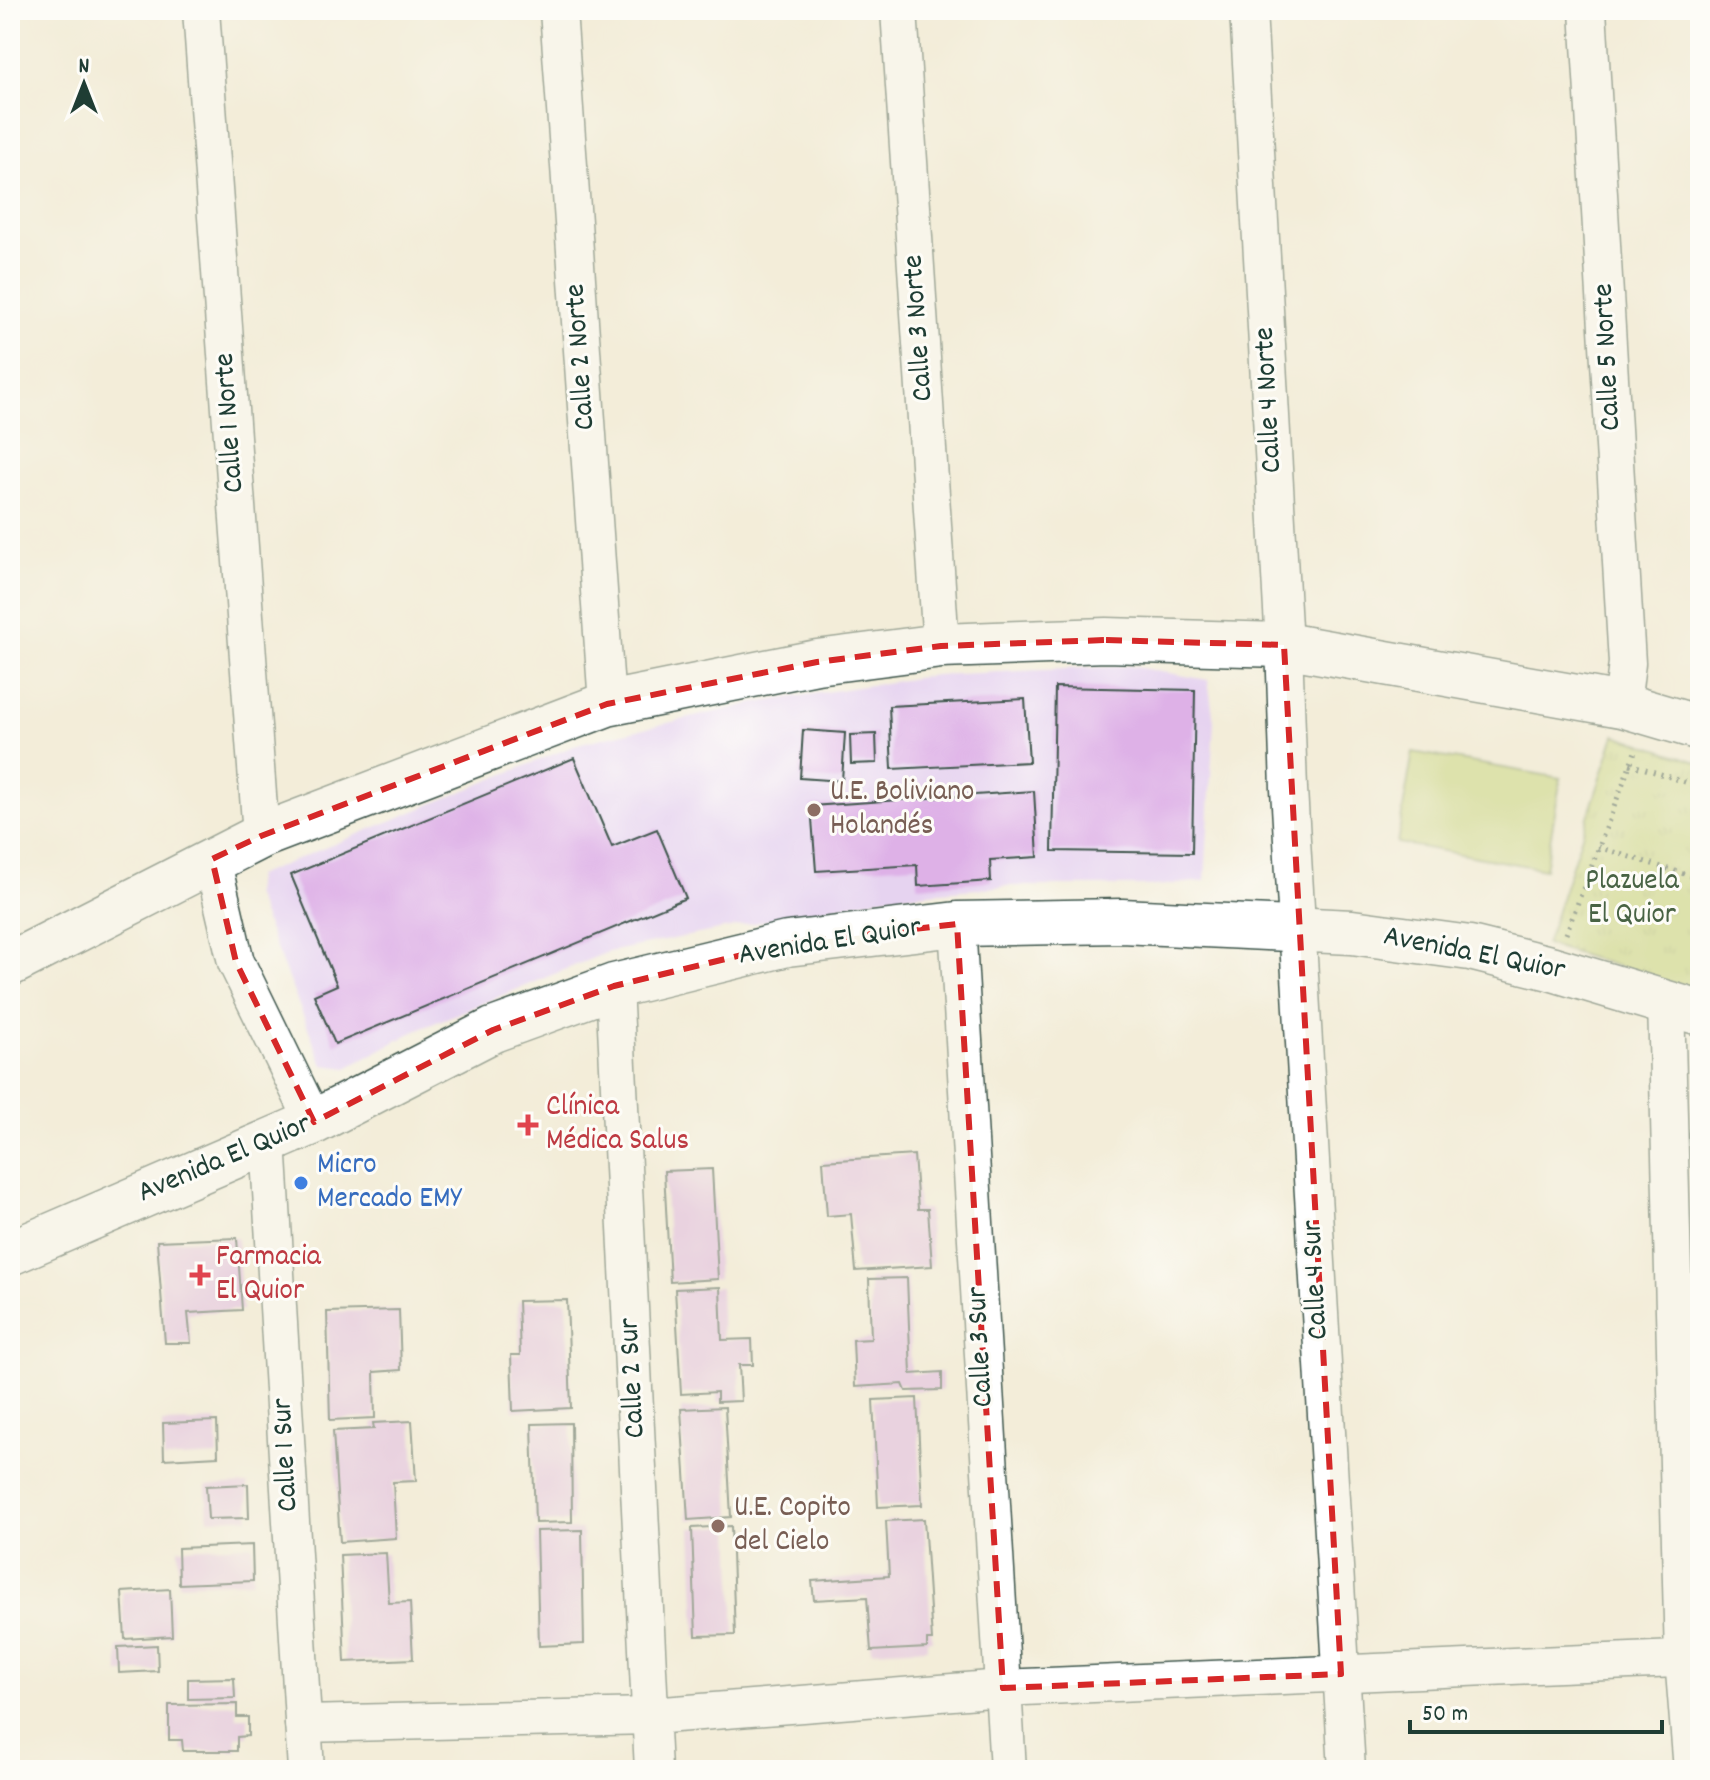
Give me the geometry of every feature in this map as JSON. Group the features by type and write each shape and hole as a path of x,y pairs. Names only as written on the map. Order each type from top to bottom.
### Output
{"street":[{"name":"Calle 1 Norte","path":"201,10 261,836"},
{"name":"Calle 2 Norte","path":"558,10 607,704"},
{"name":"Calle 3 Norte","path":"899,10 941,646"},
{"name":"Calle 4 Norte","path":"1248,10 1284,645 1289,789"},
{"name":"Calle 5 Norte","path":"1588,10 1627,663 1636,710"},
{"path":"10,964 261,836 607,704 817,662 941,646 1106,640 1284,645 1636,710 1700,728"},
{"name":"Calle 4 Sur","path":"1289,789 1347,1770"},
{"path":"212,859 236,962 314,1122"},
{"name":"Avenida El Quior","path":"10,1253 314,1122 493,1030 614,986 787,944 957,924 1122,921 1297,928 1470,948 1683,1007"},
{"name":"Calle 3 Sur","path":"957,924 1008,1770"},
{"name":"Calle 2 Sur","path":"614,986 653,1770"},
{"path":"1683,1007 1692,1770"},
{"name":"Calle 1 Sur","path":"268,1141 306,1770"},
{"path":"303,1724 651,1716 1003,1688 1691,1659"}],"path":[{"path":"1550,968 1567,932 1630,764 1636,710"},
{"path":"1630,764 1700,787"},
{"path":"1598,847 1700,879"}],"highlighted area":[{"path":"1106,640 1284,645 1341,1674 1003,1688 957,924 787,944 614,986 493,1030 314,1122 236,962 212,859 261,836 607,704 817,662 941,646"}],"shaded area":[{"name":"U.E. Boliviano Holandés","path":"1130,666 1208,680 1214,721 1205,881 1155,886 1008,886 885,897 608,952 415,1031 347,1068 323,1065 254,894 256,876 581,743 755,703 935,675"}],"green space":[{"name":"Plazuela El Quior","path":"1615,735 1700,763 1700,992 1546,944"},
{"path":"1413,752 1561,778 1545,869 1397,843"}],"building":[{"path":"1055,687 1195,690 1192,853 1052,851"},
{"path":"1025,699 1029,762 892,769 889,706"},
{"path":"803,730 845,733 842,781 800,778"},
{"path":"876,734 877,763 851,764 850,735"},
{"path":"574,758 612,847 657,829 686,898 335,1044 314,995 337,985 291,875"},
{"path":"1034,791 1038,857 990,860 991,881 918,886 917,865 816,871 811,806"},
{"path":"914,1155 918,1209 928,1209 932,1266 856,1271 851,1214 827,1216 823,1161"},
{"path":"712,1169 718,1279 670,1282 664,1171"},
{"name":"Farmacia El Quior","path":"237,1238 242,1310 188,1313 191,1343 165,1343 157,1241"},
{"path":"907,1278 911,1374 942,1372 942,1390 906,1391 903,1384 855,1387 853,1340 871,1339 869,1279"},
{"path":"720,1287 722,1340 752,1339 753,1365 739,1365 741,1401 717,1402 717,1392 681,1394 675,1289"},
{"path":"567,1300 571,1408 513,1411 511,1355 520,1355 518,1301"},
{"path":"399,1310 401,1370 374,1372 375,1418 330,1420 327,1312"},
{"path":"917,1398 922,1505 878,1507 873,1400"},
{"path":"725,1407 731,1517 688,1520 681,1409"},
{"path":"217,1421 218,1456 164,1459 163,1423"},
{"path":"412,1421 416,1481 393,1482 396,1538 340,1542 333,1431 374,1429 373,1423"},
{"path":"571,1423 572,1522 535,1523 532,1424"},
{"path":"248,1484 249,1518 208,1519 206,1486"},
{"path":"924,1519 932,1640 927,1640 927,1648 871,1651 867,1597 814,1600 812,1581 889,1576 886,1521"},
{"path":"731,1526 735,1635 696,1636 692,1528"},
{"path":"582,1530 584,1644 539,1646 536,1531"},
{"path":"252,1545 253,1581 179,1584 178,1548"},
{"path":"386,1553 389,1603 410,1602 413,1659 345,1662 340,1555"},
{"path":"170,1589 172,1636 125,1639 122,1592"},
{"path":"157,1645 158,1671 119,1673 118,1647"},
{"path":"234,1678 235,1698 188,1699 188,1679"},
{"path":"237,1704 237,1717 248,1717 248,1736 237,1737 237,1751 183,1751 182,1740 169,1740 169,1705"}],"place":[{"name":"U.E. Boliviano Holandés","path":"814,810"},
{"name":"Clínica Médica Salus","path":"528,1125"},
{"name":"Micro Mercado EMY","path":"301,1183"},
{"name":"Farmacia El Quior","path":"200,1275"},
{"name":"U.E. Copito del Cielo","path":"718,1526"}]}
